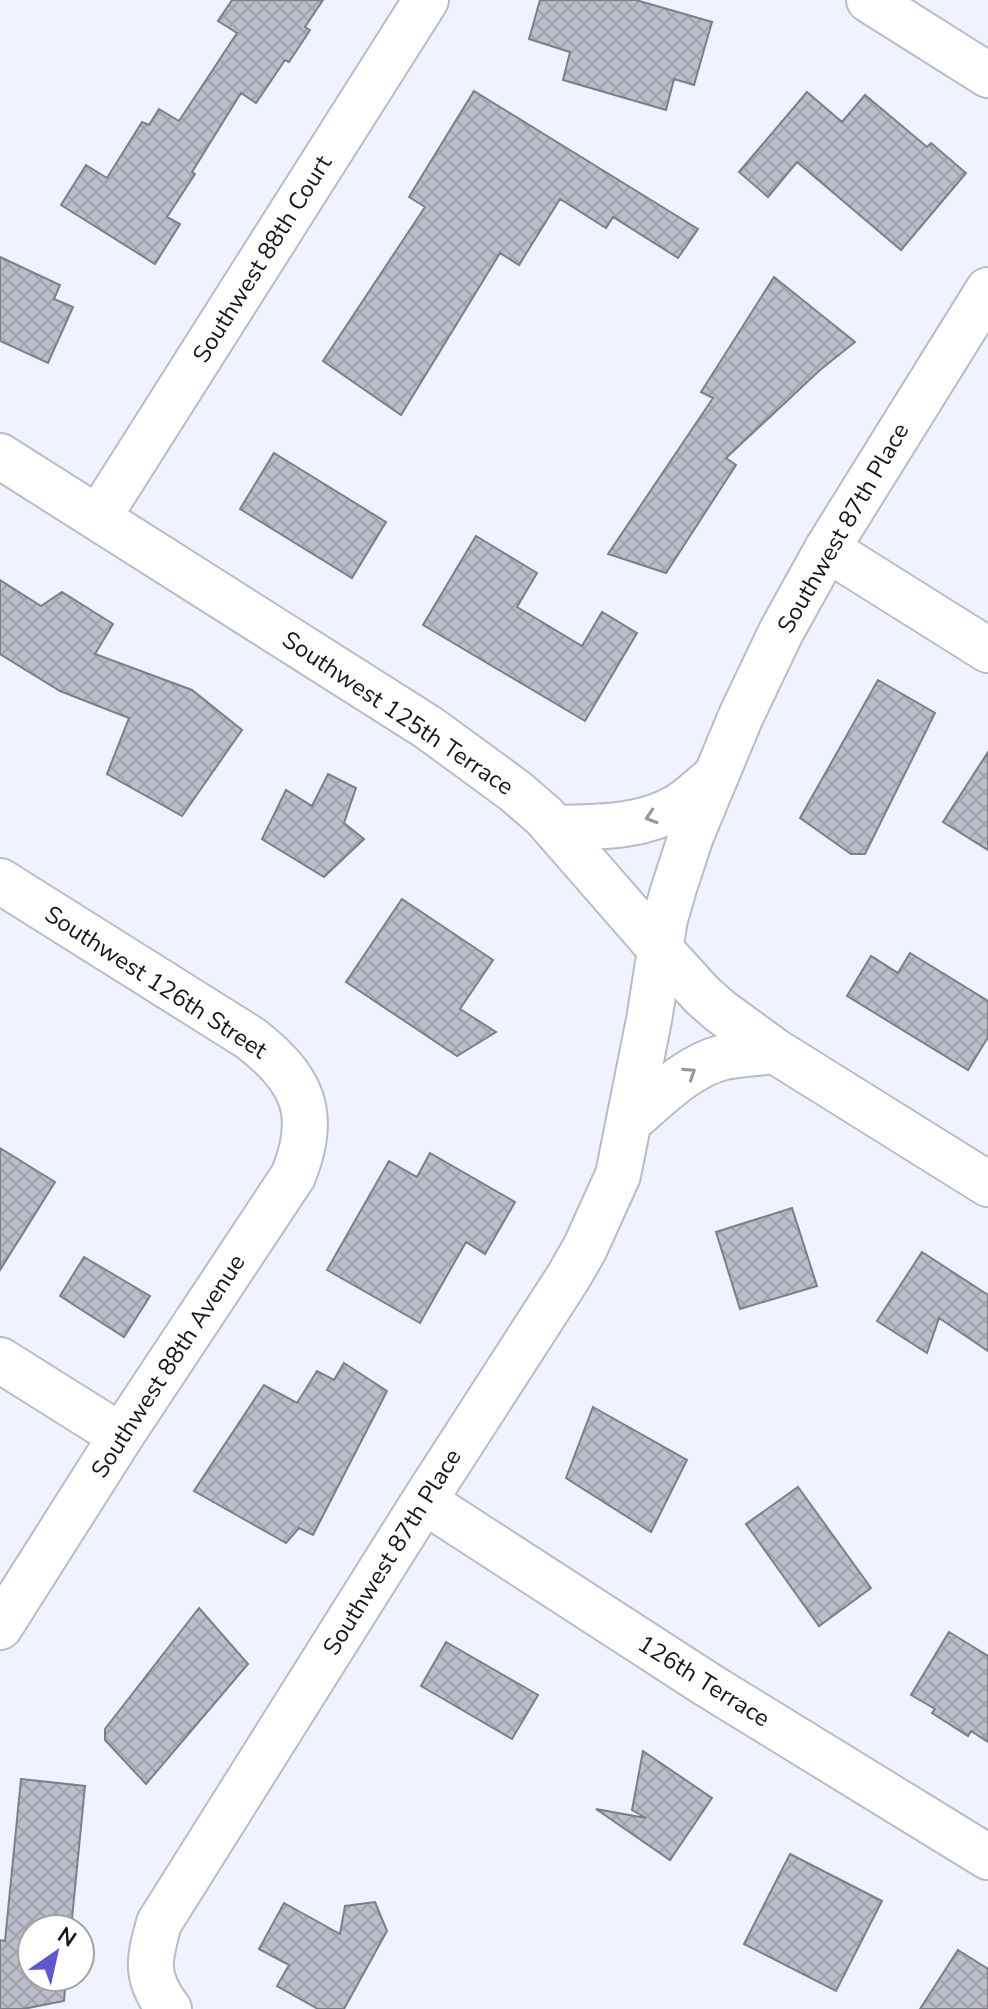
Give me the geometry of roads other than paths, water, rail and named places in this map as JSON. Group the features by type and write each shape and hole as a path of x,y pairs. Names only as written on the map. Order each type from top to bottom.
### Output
{"street":[{"name":"Southwest 88th Court","path":"98,518 426,0"},
{"path":"869,0 988,75"},
{"name":"Southwest 87th Place","path":"160,1994 151,1952 164,1913 585,1248 618,1175 665,919 674,888 691,836 741,716 781,632 827,549 988,290"},
{"name":"Southwest 125th Terrace","path":"0,456 429,728 515,791 556,828 661,950 720,1011 775,1051 988,1184"},
{"path":"827,549 988,650"},
{"name":"Southwest 87th Place","path":"556,828 602,827 657,816 678,807 716,776"},
{"name":"Southwest 126th Street","path":"0,881 250,1038 282,1067 301,1095"},
{"path":"629,1122 696,1068 722,1058 775,1051"},
{"name":"Southwest 88th Avenue","path":"0,1627 121,1436 293,1176 305,1131 301,1095"},
{"path":"0,1360 121,1436"},
{"name":"126th Terrace","path":"424,1501 708,1685 988,1857"}]}
